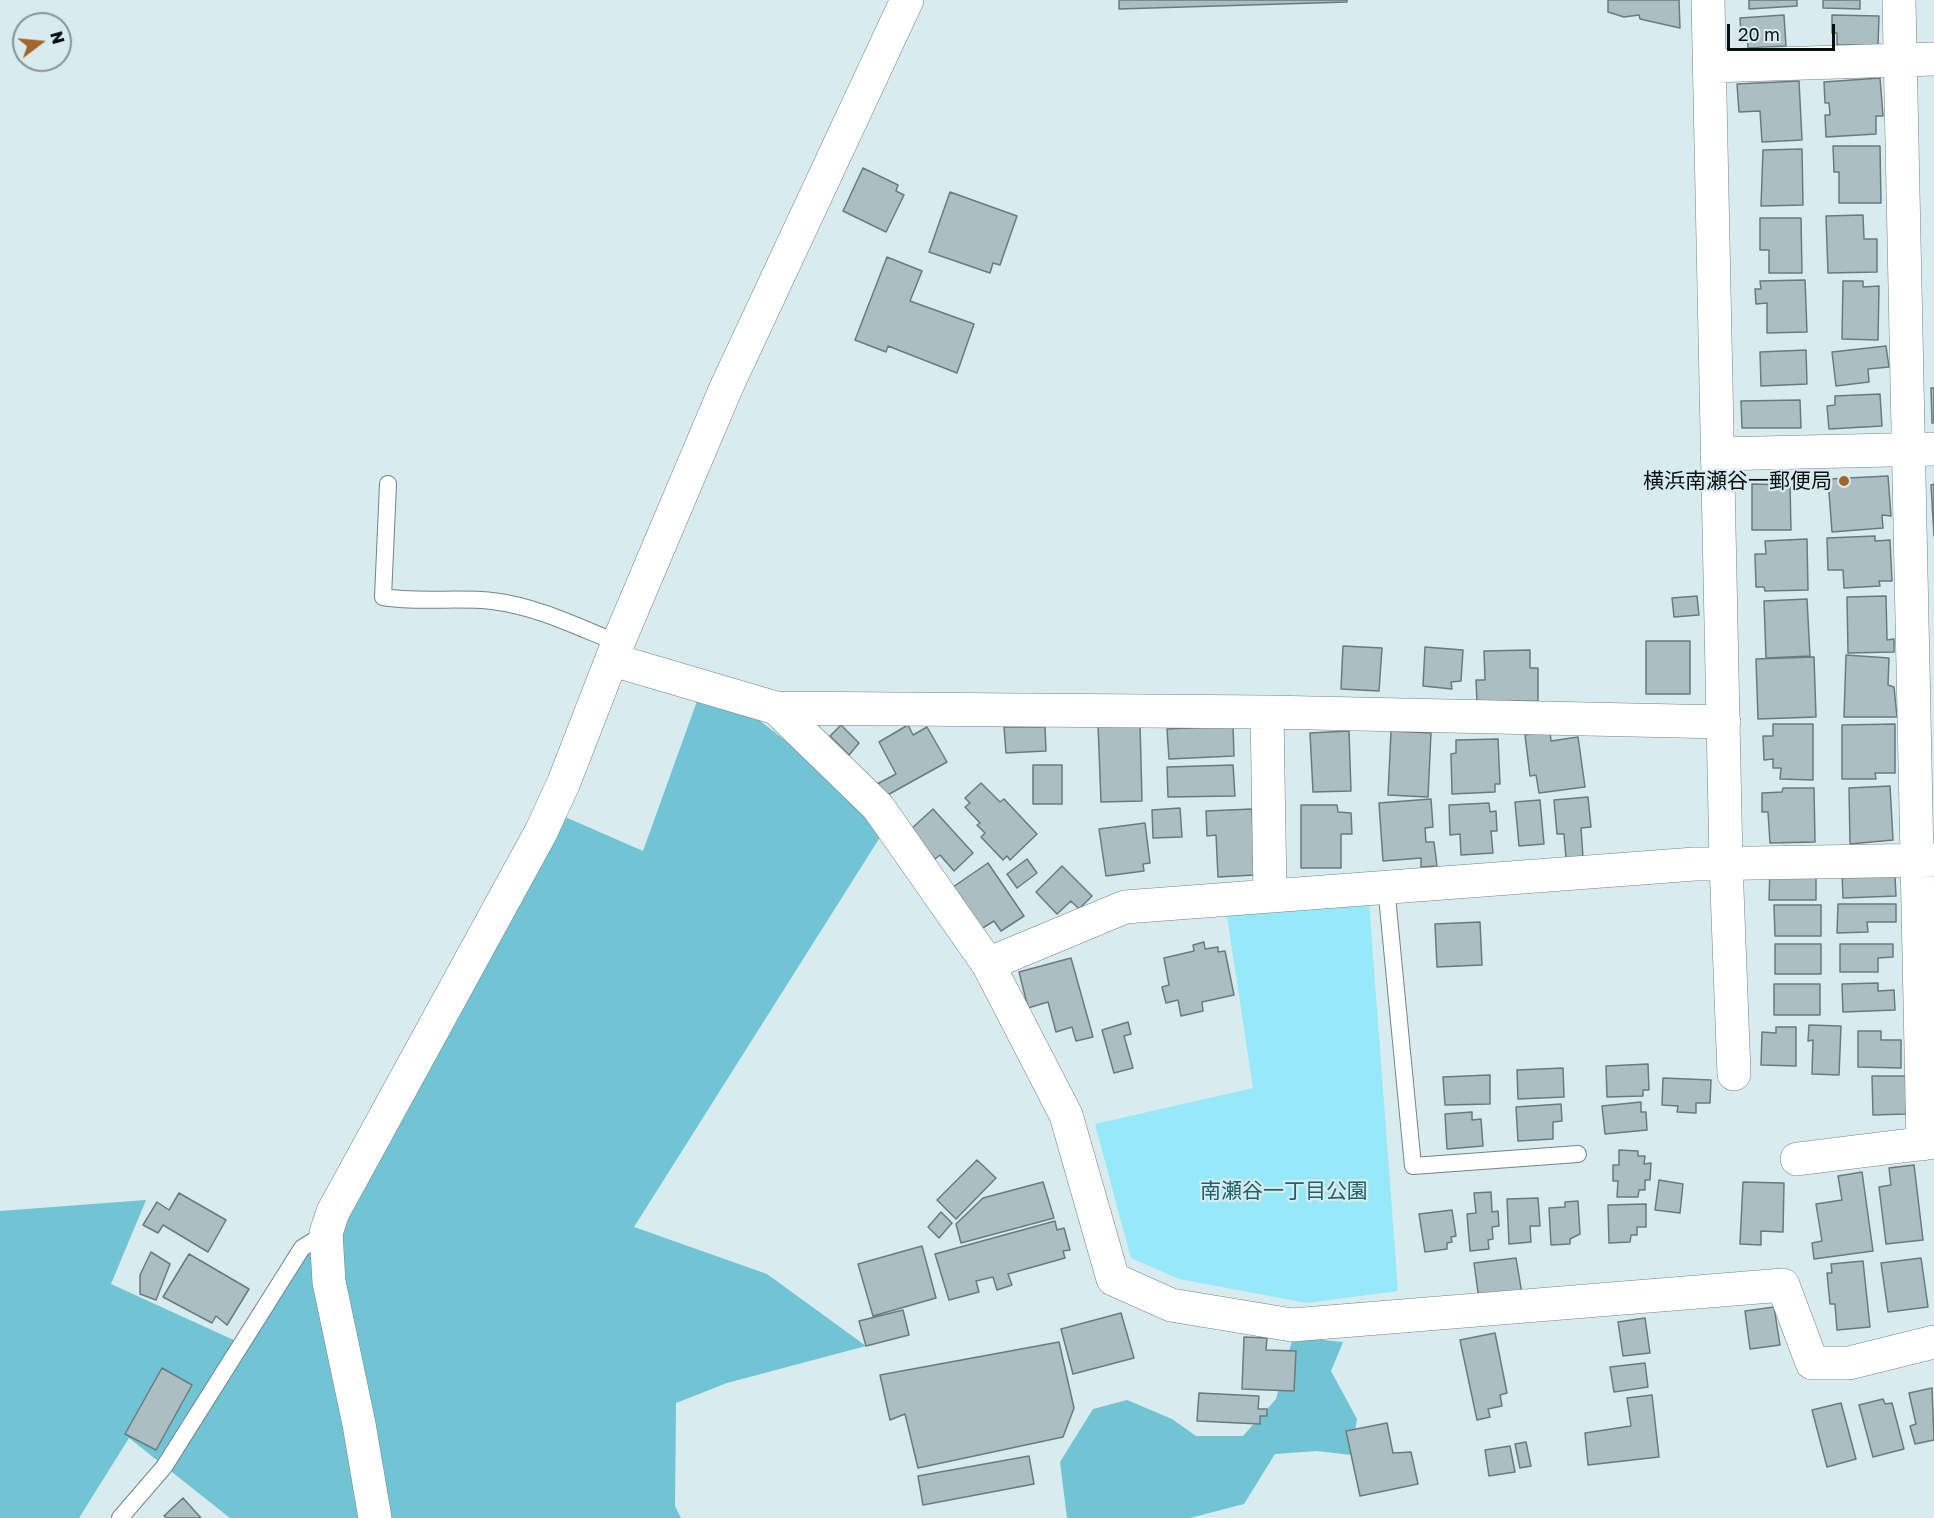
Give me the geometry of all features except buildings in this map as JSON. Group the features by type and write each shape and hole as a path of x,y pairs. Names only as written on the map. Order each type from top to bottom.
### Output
{"street":[{"path":"375,1518 359,1424 329,1282 326,1233 351,1175 541,832 564,782 615,652 726,388 907,0"},
{"path":"1708,0 1726,862 1734,1074"},
{"path":"1797,1159 1929,1143 1921,449 1900,60 1899,0"},
{"path":"1710,66 1934,59"},
{"path":"1717,454 1921,449"},
{"path":"615,652 776,708 1267,712 1724,722"},
{"path":"776,708 878,807 988,964 1066,1115 1113,1279 1171,1305 1292,1325 1783,1285 1812,1364 1849,1363 1934,1342"},
{"path":"1267,712 1270,896"},
{"path":"988,964 1125,907 1726,862 1926,860"}],"lane":[{"path":"388,484 383,597 409,601 453,598 494,601 531,609 615,652"},
{"path":"1386,886 1413,1166 1578,1154"},
{"path":"120,1518 164,1467 302,1248 326,1233"}],"green space":[{"name":"南瀬谷一丁目公園","path":"1369,902 1398,1291 1307,1303 1179,1279 1131,1258 1095,1124 1253,1088 1227,916"}],"shaded area":[{"path":"697,701 749,712 889,823 634,1227 767,1274 866,1346 727,1383 676,1403 675,1506 681,1518 230,1518 129,1438 79,1518 0,1518 0,1211 146,1200 111,1284 238,1342 356,1160 556,813 643,851"},
{"path":"1293,1337 1343,1342 1331,1371 1357,1419 1351,1455 1317,1451 1275,1454 1244,1504 1190,1518 1067,1518 1060,1462 1093,1409 1127,1400 1172,1419 1196,1436 1243,1436 1276,1399"}],"place":[{"name":"横浜南瀬谷一郵便局","path":"1844,481"}]}
